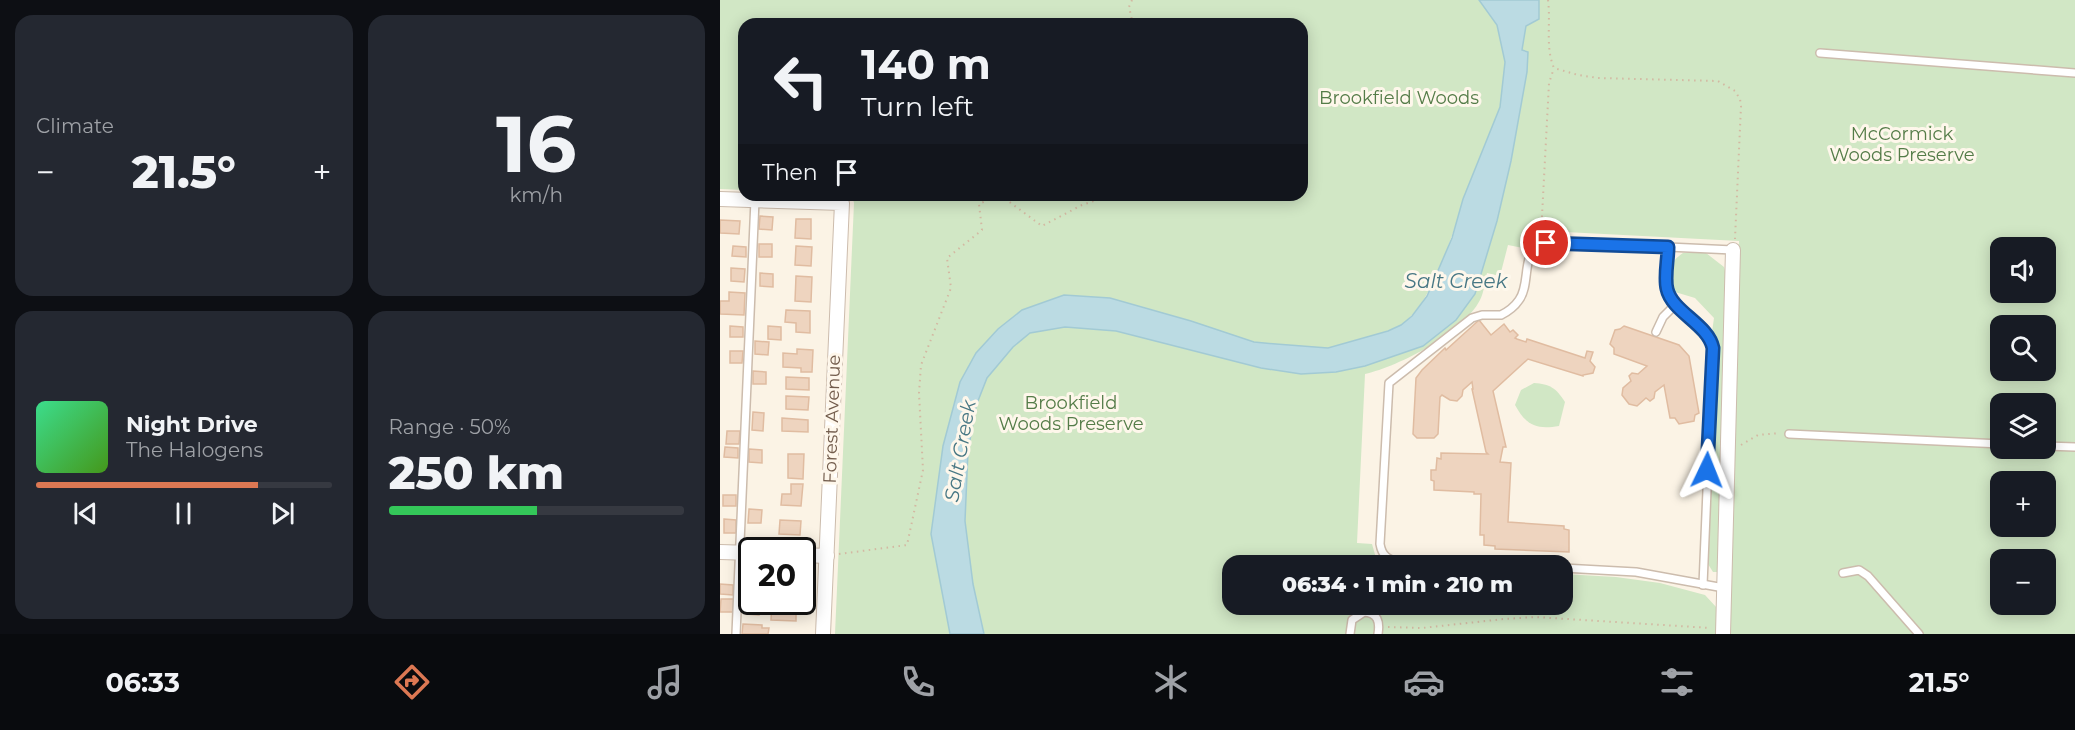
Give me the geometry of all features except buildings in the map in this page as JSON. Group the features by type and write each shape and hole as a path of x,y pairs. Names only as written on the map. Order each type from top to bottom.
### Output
{"street":[{"path":"720,199 738,200"},
{"name":"Forest Avenue","path":"784,201 842,203 823,634"},
{"path":"1723,632 1733,250"},
{"path":"720,552 738,553"},
{"path":"816,556 827,556"}],"lane":[{"path":"1820,53 2075,73"},
{"path":"746,537 755,201"},
{"path":"1385,555 1380,544 1389,382 1472,318 1482,315 1501,315 1521,299 1533,248 1541,244 1733,250"},
{"path":"1668,247 1667,292 1707,336 1713,348 1703,585"},
{"path":"1656,332 1663,317 1676,304"},
{"path":"1789,434 1990,443"},
{"path":"2056,446 2075,447"},
{"path":"1573,569 1636,572 1724,588"},
{"path":"1843,573 1859,570 1868,576 1919,634"},
{"path":"1350,634 1352,620 1356,615 1364,612 1377,617 1378,631"},
{"path":"736,634 738,615"}],"path":[{"path":"1132,0 1129,7 1132,18"},
{"path":"1541,244 1549,83 1554,68 1549,48 1548,0"},
{"path":"1554,68 1598,78 1718,81 1735,91 1740,99 1742,123 1733,250"},
{"path":"827,556 908,545 923,470 921,365 951,288 947,258 982,230 980,204 986,201"},
{"path":"1007,201 1042,226 1094,201"},
{"path":"1728,454 1748,439 1758,435 1789,434"},
{"path":"1378,631 1535,617 1723,632"}],"green space":[{"name":"Brookfield Woods Preserve","path":"720,0 2075,0 2075,634 1730,634 1739,241 1546,231 1526,236 1523,248 1508,245 1500,276 1487,273 1480,300 1472,312 1445,336 1412,356 1365,374 1357,543 1372,544 1375,555 1222,555 1222,615 1573,615 1573,575 1660,583 1705,595 1717,608 1717,634 835,634 854,201 1308,201 1308,18 738,18 738,190 720,189","holes":["1455,226 1423,346 1367,338 1394,329 1420,306 1434,280"]},
{"path":"1683,253 1706,253 1724,267 1728,283 1719,572 1713,572 1708,564 1718,346 1712,332 1714,318 1695,298 1675,292 1671,270 1674,261"},
{"path":"1534,383 1552,388 1565,402 1559,426 1544,427 1533,424 1523,417 1515,405 1521,390"}],"water":[{"name":"Salt Creek","path":"1479,0 1539,0 1539,19 1526,26 1522,50 1528,52 1527,72 1511,161 1497,221 1475,294 1456,320 1423,346 1365,366 1336,372 1301,374 1261,368 1116,331 1065,327 1030,333 1013,347 987,378 976,406 968,451 965,521 973,584 984,634 950,634 931,534 943,446 960,382 976,353 998,329 1022,310 1064,295 1110,298 1254,342 1276,344 1328,348 1388,331 1401,325 1412,316 1427,296 1452,238 1463,199 1500,107 1505,62 1497,25"}],"route":[{"path":"1546,243 1668,247 1667,292 1670,298 1707,336 1713,348 1707,470"}],"park label":[{"name":"Brookfield Woods","path":"1399,98"},
{"name":"McCormick Woods Preserve","path":"1902,144"}]}
